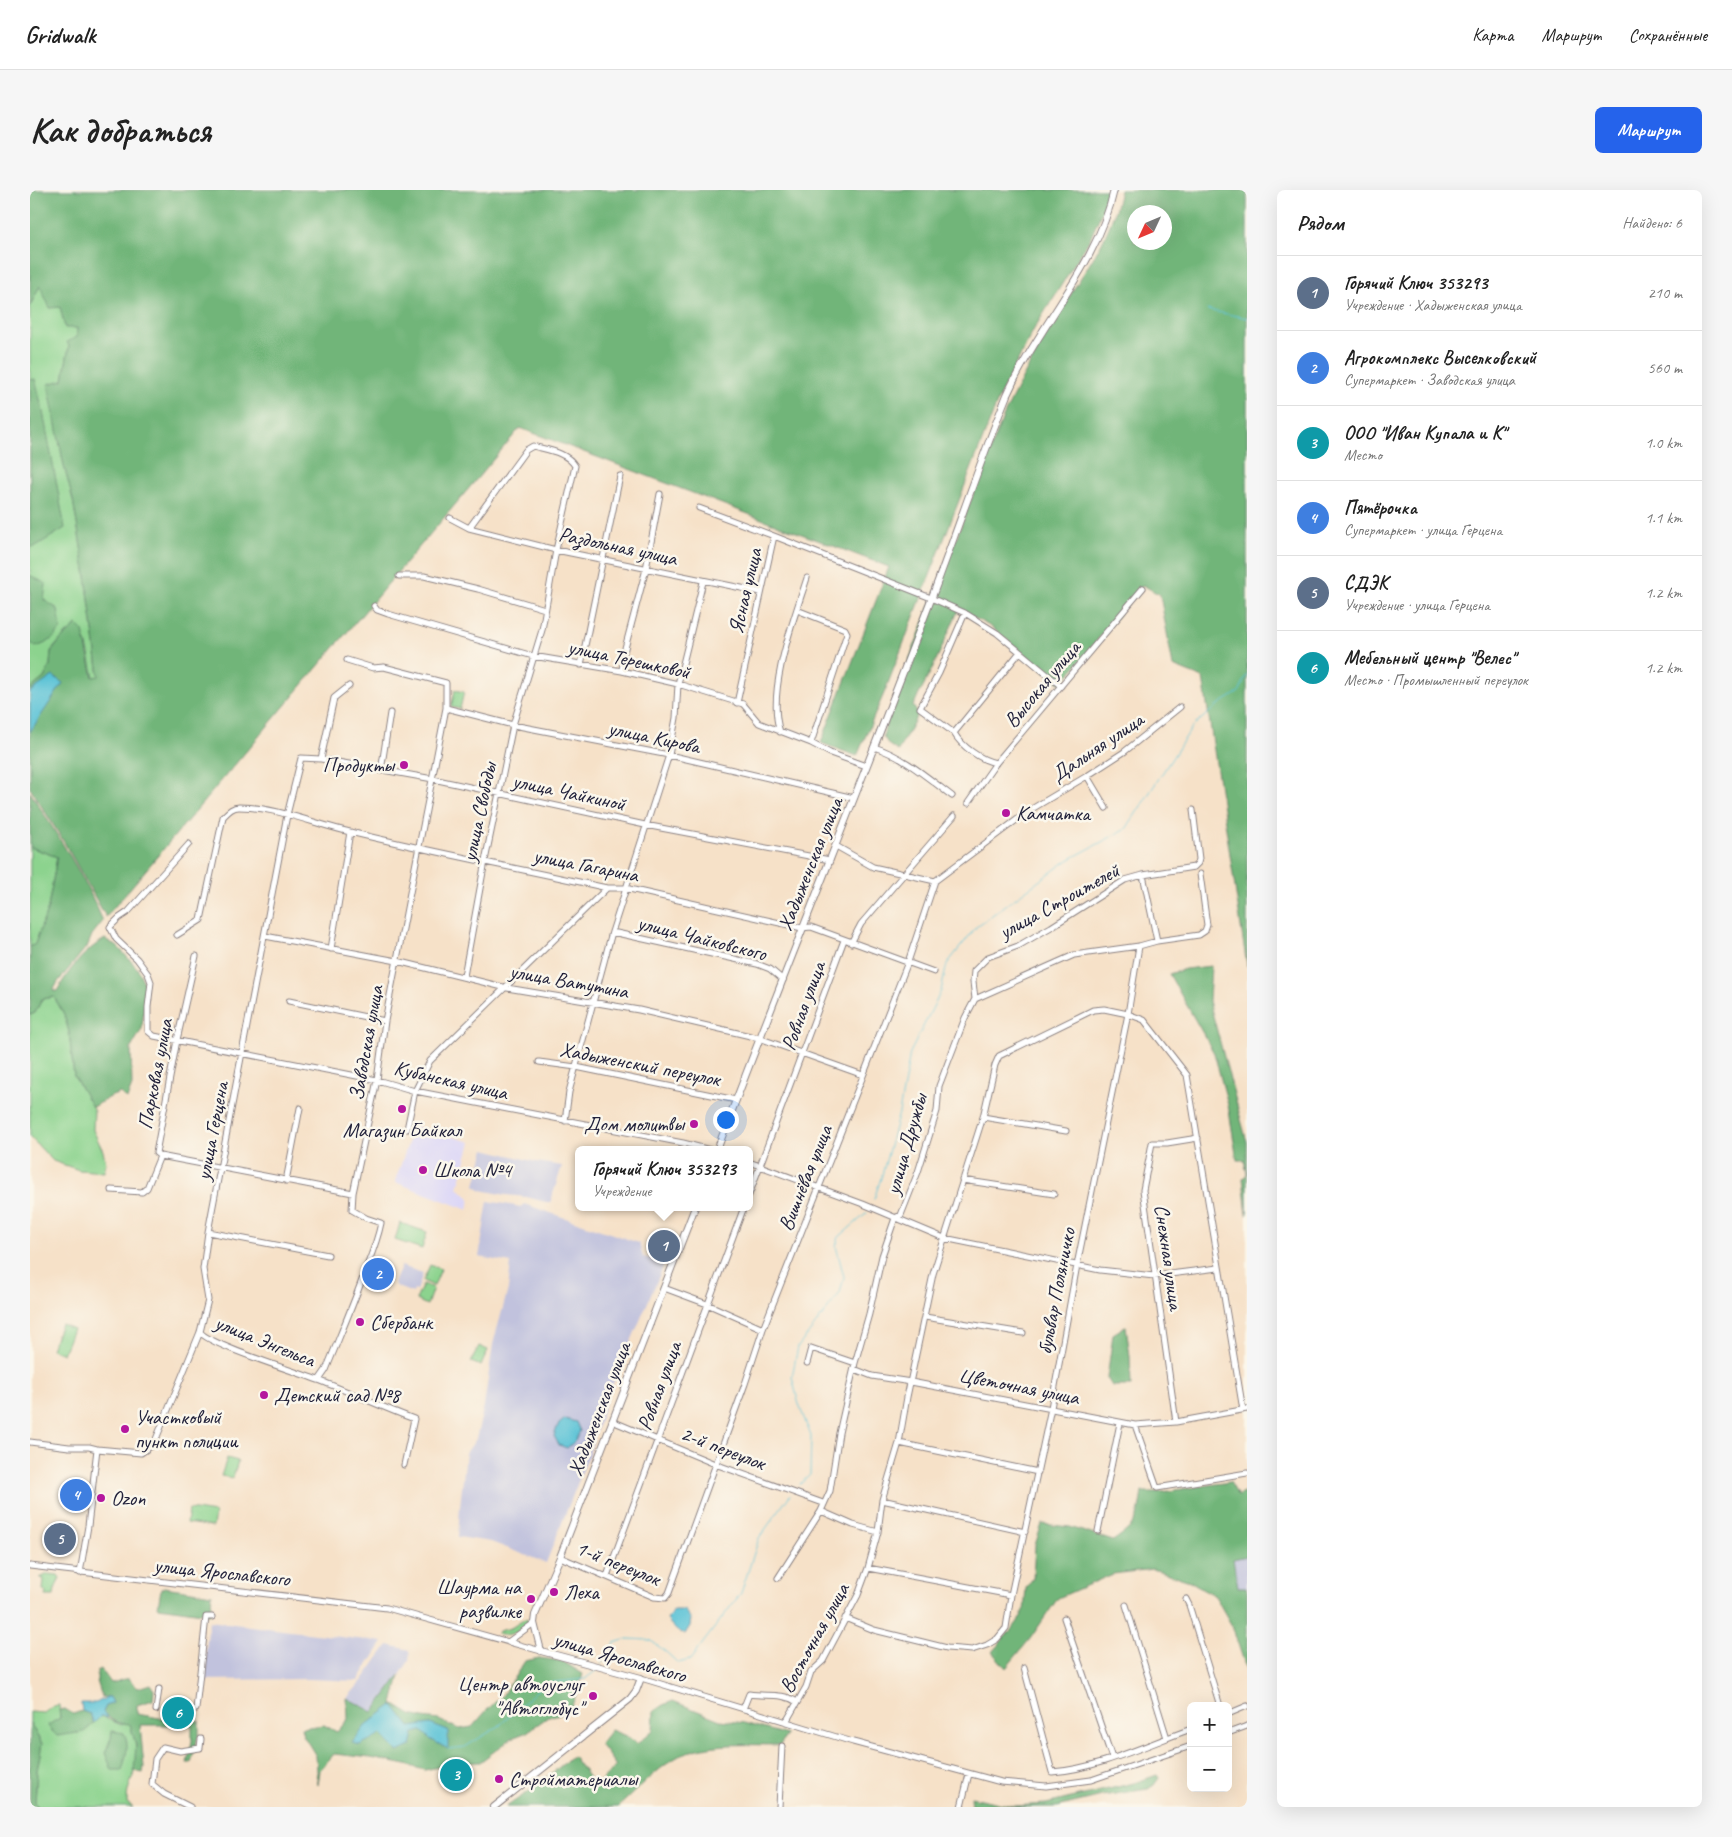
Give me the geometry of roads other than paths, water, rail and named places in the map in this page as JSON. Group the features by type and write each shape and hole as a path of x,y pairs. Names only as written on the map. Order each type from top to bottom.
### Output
{"main road":[{"name":"Хадыженская улица","path":"719,1146 802,928 836,846 1010,389 1093,248 1105,223 1114,190"},
{"name":"Хадыженская улица","path":"534,1623 540,1603 560,1557 693,1211"},
{"path":"534,1623 541,1651"},
{"name":"улица Ярославского","path":"541,1651 641,1678"},
{"path":"494,1807 630,1699 636,1691 641,1678"}],"street":[{"name":"улица Свободы","path":"464,976 485,861 514,725 542,630 556,550 575,466 567,458 532,446 526,450 469,528"},
{"path":"581,664 620,476"},
{"path":"622,671 624,652 646,569 660,494"},
{"name":"Ясная улица","path":"698,508 774,536 737,702"},
{"name":"Раздольная улица","path":"450,518 469,528 556,550 703,582 761,592"},
{"path":"774,536 931,598 965,614 997,633 1061,686"},
{"path":"399,576 424,576 478,589 545,609"},
{"path":"780,732 777,723 775,694 794,615 807,578"},
{"path":"565,1121 569,1092 612,932 670,755 676,718 678,684 703,582"},
{"name":"Высокая улица","path":"968,803 996,763 1143,588"},
{"name":"улица Терешковой","path":"374,606 388,614 533,656 622,671 678,684 744,704 759,723 866,766"},
{"path":"797,610 844,629 847,633 811,743"},
{"path":"965,614 939,674 920,708 980,757 986,761 996,763"},
{"path":"954,734 1020,652"},
{"name":"Заводская улица","path":"319,1380 326,1370 378,1242 381,1222 366,1218 352,1210 353,1192 377,1080 385,1021 446,708 446,682 384,667 373,668 347,660"},
{"path":"321,759 334,698 349,686"},
{"name":"Дальняя улица","path":"935,881 1030,810 1124,752 1180,707"},
{"name":"улица Кирова","path":"446,708 514,725 670,755 854,798"},
{"path":"381,771 390,713"},
{"path":"874,746 886,750 905,762 952,796"},
{"name":"улица Чайкиной","path":"301,758 321,759 433,779 646,825 830,860"},
{"name":"улица Герцена","path":"30,1442 141,1453 154,1444 200,1332 208,1300 203,1269 208,1232 222,1168 287,815 301,758"},
{"path":"1087,776 1106,808"},
{"name":"улица Гагарина","path":"177,936 200,920 223,817 228,811 236,807 287,815 350,832 608,888 625,888 802,928 811,927 934,972"},
{"name":"улица Строителей","path":"975,999 974,971 988,957 1018,946 1125,880 1143,874 1194,867 1199,859 1193,810"},
{"name":"Ровная улица","path":"851,943 861,924 954,816"},
{"path":"331,949 350,832"},
{"name":"Кубанская улица","path":"188,844 128,912 110,927 116,939 137,959 148,974 151,982 148,1031 154,1036 377,1080 415,1091 696,1146"},
{"path":"836,846 873,867 935,881"},
{"path":"1143,874 1157,941"},
{"path":"975,999 1074,955 1199,935 1205,931 1207,925 1200,874"},
{"name":"Вишнёвая улица","path":"665,1598 669,1593 763,1329 908,962 935,881"},
{"path":"407,1129 415,1091 430,1061 608,888"},
{"name":"улица Чайковского","path":"612,932 757,964 770,969 783,980"},
{"name":"улица Ватутина","path":"265,936 397,961 464,976 506,988 639,1010 759,1038 863,1075"},
{"name":"Ровная улица","path":"753,1184 844,940"},
{"name":"бульвар Поляничко","path":"845,1618 874,1630 947,1648 972,1650 997,1639 1006,1628 1011,1595 1051,1408 1077,1265 1128,1014 1139,946"},
{"name":"Парковая улица","path":"111,1190 142,1192 147,1188 160,1156 156,1153 177,1040 196,956"},
{"name":"улица Дружбы","path":"778,1578 821,1511 830,1491 840,1433 882,1256 894,1218 901,1214 918,1172 937,1111 939,1086 965,1018 975,999"},
{"path":"288,1001 385,1021"},
{"name":"Восточная улица","path":"786,1722 806,1687 812,1672 823,1661 858,1595 868,1568 878,1532 882,1500 899,1443 933,1274 983,1117 995,1065 999,1056 1093,1010 1104,1009 1128,1014 1144,1020 1186,1076 1198,1138 1218,1268 1245,1409"},
{"name":"Хадыженский переулок","path":"539,1062 576,1067 736,1100"},
{"path":"286,1181 300,1108"},
{"path":"983,1117 1066,1131"},
{"name":"Снежная улица","path":"1176,1422 1143,1190 1152,1143 1167,1143 1198,1138"},
{"path":"160,1156 353,1192"},
{"path":"753,1163 820,1187 944,1238 1100,1270 1154,1276 1218,1268"},
{"path":"962,1180 1054,1194"},
{"name":"Ровная улица","path":"607,1576 742,1211"},
{"path":"208,1232 328,1255"},
{"path":"664,1288 707,1304 763,1329"},
{"path":"925,1317 1023,1333"},
{"name":"улица Энгельса","path":"200,1332 203,1336 226,1346 319,1380 414,1419 404,1465"},
{"name":"Цветочная улица","path":"807,1364 811,1348 855,1366 872,1376 1135,1425 1176,1422 1245,1409"},
{"name":"2-й переулок","path":"612,1421 715,1464 823,1503"},
{"path":"1098,1532 1120,1423"},
{"path":"1135,1425 1157,1488 1247,1473"},
{"path":"899,1443 1038,1472"},
{"path":"80,1573 88,1526 97,1449"},
{"path":"882,1500 1025,1532"},
{"path":"821,1511 853,1525 878,1532"},
{"name":"1-й переулок","path":"560,1557 654,1597 665,1598"},
{"name":"улица Ярославского","path":"30,1566 387,1608 541,1651"},
{"name":"Восточная улица","path":"868,1568 1011,1595"},
{"path":"1186,1599 1219,1702"},
{"path":"1126,1605 1167,1738"},
{"path":"196,1709 206,1616 212,1617"},
{"path":"1064,1618 1112,1758"},
{"path":"508,1642 534,1623"},
{"path":"1024,1668 1052,1772 1063,1771 1112,1758 1187,1730"},
{"name":"улица Ярославского","path":"641,1678 969,1774 1001,1782 1024,1785 1046,1786 1092,1780 1188,1747"},
{"path":"156,1710 159,1689"},
{"path":"743,1709 749,1694 758,1696 774,1694 790,1697 797,1702"},
{"path":"1232,1712 1247,1706"},
{"path":"1232,1732 1247,1726"},
{"path":"190,1807 164,1794 152,1784 156,1758 163,1747 180,1751 200,1748 200,1739"},
{"path":"779,1807 782,1746"},
{"path":"961,1807 969,1774"}],"water":[{"path":"53,676 63,683 30,732 30,692"},
{"path":"565,1419 576,1422 580,1431 575,1441 567,1448 559,1445 554,1436 558,1425"},
{"path":"673,1610 684,1610 691,1619 690,1626 685,1634 676,1630 667,1620"},
{"path":"110,1697 113,1703 106,1706 103,1712 108,1718 101,1716 94,1723 90,1714 82,1711 81,1703 96,1703"},
{"path":"393,1705 410,1727 430,1724 448,1731 448,1749 430,1739 422,1731 414,1733 411,1746 398,1752 381,1734 360,1745 352,1743 366,1725"}],"waterway":[{"path":"1207,310 1247,318"},
{"path":"874,1199 899,1113 910,1053 941,991 947,964 977,926 1068,860 1126,829 1193,726 1218,705 1239,692 1247,674"},
{"path":"800,1484 810,1475 811,1436 799,1405 792,1377 798,1347 840,1293 844,1277 836,1246 839,1237 867,1213"},
{"path":"601,1664 614,1643 627,1639 650,1640 678,1663 690,1660 741,1593 759,1538 790,1495"},
{"path":"448,1749 465,1747 499,1726 546,1683 585,1679 598,1669"}],"place":[{"name":"Продукты","path":"404,765"},
{"name":"Камчатка","path":"1006,813"},
{"name":"Магазин Байкал","path":"402,1109"},
{"name":"Дом молитвы","path":"694,1124"},
{"name":"Школа №4","path":"423,1170"},
{"name":"Горячий Ключ 353293","path":"664,1246"},
{"name":"Агрокомплекс Выселковский","path":"378,1274"},
{"name":"Сбербанк","path":"360,1322"},
{"name":"Детский сад №8","path":"264,1395"},
{"name":"Участковый пункт полиции","path":"125,1429"},
{"name":"Пятёрочка","path":"76,1495"},
{"name":"Ozon","path":"101,1498"},
{"name":"СДЭК","path":"60,1539"},
{"name":"Леха","path":"554,1592"},
{"name":"Шаурма на развилке","path":"531,1599"},
{"name":"Центр автоуслуг \"Автоглобус\"","path":"593,1696"},
{"name":"Мебельный центр \"Велес\"","path":"178,1713"},
{"name":"ООО \"Иван Купала и К\"","path":"456,1775"},
{"name":"Стройматериалы","path":"499,1779"}]}
